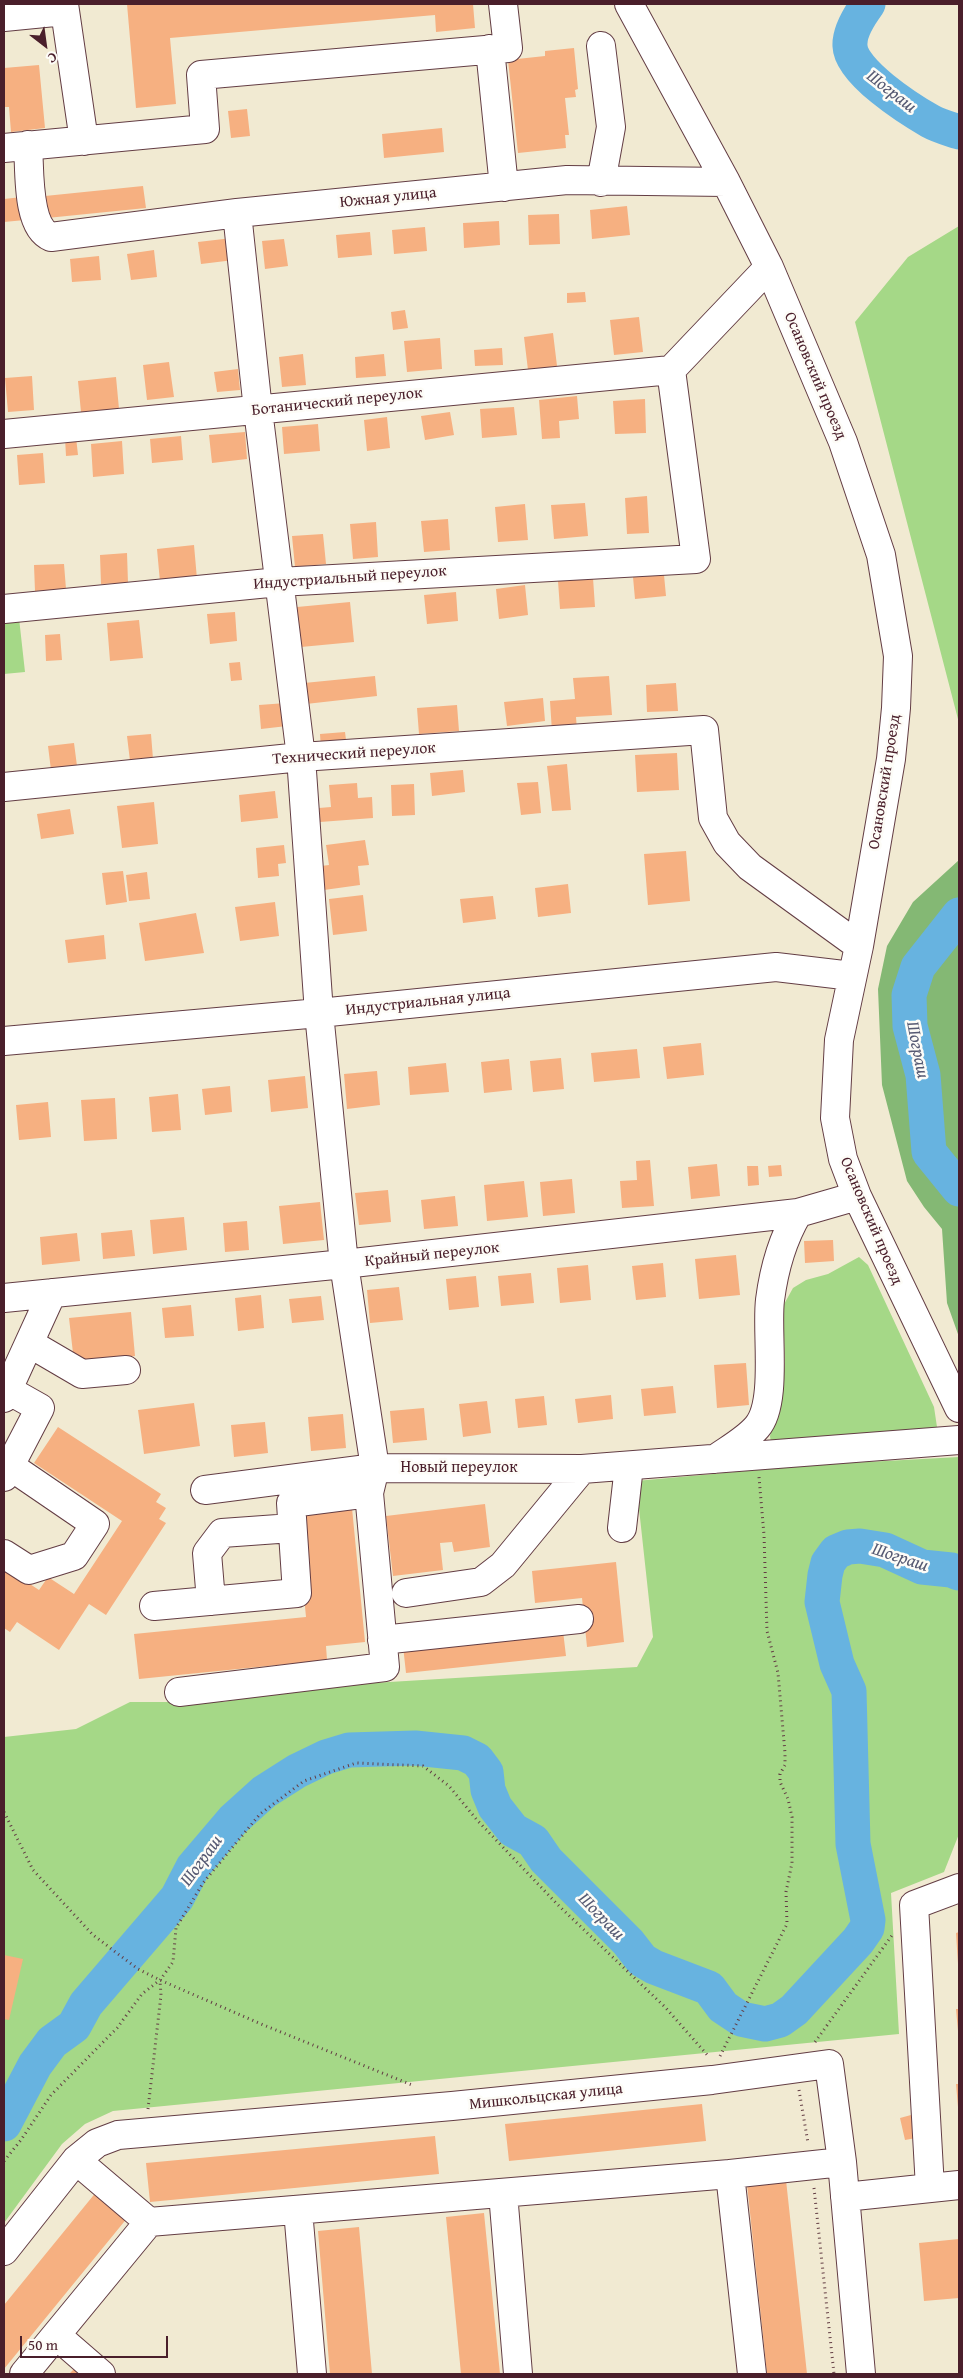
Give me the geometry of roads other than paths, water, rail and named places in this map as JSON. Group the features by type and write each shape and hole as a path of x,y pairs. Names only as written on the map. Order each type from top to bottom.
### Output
{"street":[{"path":"16,146 205,128 201,75 508,48 503,4"},
{"name":"Осановский проезд","path":"629,4 726,182 769,267 843,442 882,555 897,646 896,708 891,759 859,946 839,1040 835,1118 843,1159 858,1196 959,1408"},
{"path":"4,17 65,7 84,141"},
{"path":"601,46 611,127 601,182"},
{"path":"490,49 504,187"},
{"name":"Южная улица","path":"16,146 34,216 40,230 51,237 237,214 567,180 601,182 726,182"},
{"path":"179,1692 385,1667 372,1481 344,1264 319,1013 300,757 258,410 237,214"},
{"path":"670,370 769,267"},
{"name":"Ботанический переулок","path":"4,434 670,370"},
{"name":"Индустриальный переулок","path":"4,610 279,582 696,559 670,370"},
{"name":"Технический переулок","path":"4,787 300,757 704,730 714,818 727,843 750,866 859,946"},
{"name":"Индустриальная улица","path":"4,1041 319,1013 776,967 852,976"},
{"name":"Крайный переулок","path":"4,1298 344,1264 798,1213 858,1196"},
{"path":"714,1460 759,1426 769,1399 770,1300 777,1262 785,1236 798,1213"},
{"path":"4,1554 29,1570 74,1556 95,1524 7,1471 40,1408 6,1394 52,1293"},
{"path":"29,1343 82,1374 126,1370"},
{"name":"Новый переулок","path":"206,1490 629,1466 959,1440"},
{"path":"622,1528 629,1466"},
{"path":"406,1593 481,1582 503,1565 582,1469"},
{"path":"154,1606 296,1593 290,1503 372,1481"},
{"path":"211,1601 207,1553 222,1533 292,1528"},
{"path":"382,1640 579,1620"},
{"path":"930,2188 914,1905 959,1888"},
{"name":"Мишкольцская улица","path":"4,2251 76,2160 96,2143 118,2134 452,2106 712,2080 829,2064 842,2162 861,2374"},
{"path":"76,2160 149,2222 503,2194 842,2162"},
{"path":"730,2174 752,2374"},
{"path":"845,2197 959,2185"},
{"path":"503,2194 518,2374"},
{"path":"298,2210 312,2374"},
{"path":"24,2374 149,2222"},
{"path":"56,2335 101,2374"}],"waterway":[{"name":"Шограш","path":"868,4 856,24 850,41 853,56 860,67 882,89 909,108 933,123 959,132"},
{"name":"Шограш","path":"959,915 918,967 909,995 910,1026 923,1075 929,1152 959,1189"},
{"name":"Шограш","path":"4,2124 35,2065 52,2042 74,2026 86,2004 177,1898 193,1867 233,1820 264,1792 297,1771 326,1757 349,1750 415,1748 463,1753 477,1760 486,1772 488,1790 495,1807 513,1830 533,1841 546,1860 628,1942 642,1960 654,1967 709,1988 723,2007 741,2019 765,2024 780,2020 794,2010 858,1941 867,1928 868,1920 853,1844 849,1691 837,1664 822,1602 828,1563 836,1552 848,1547 860,1546 885,1550 922,1567 951,1570 959,1573"}]}
